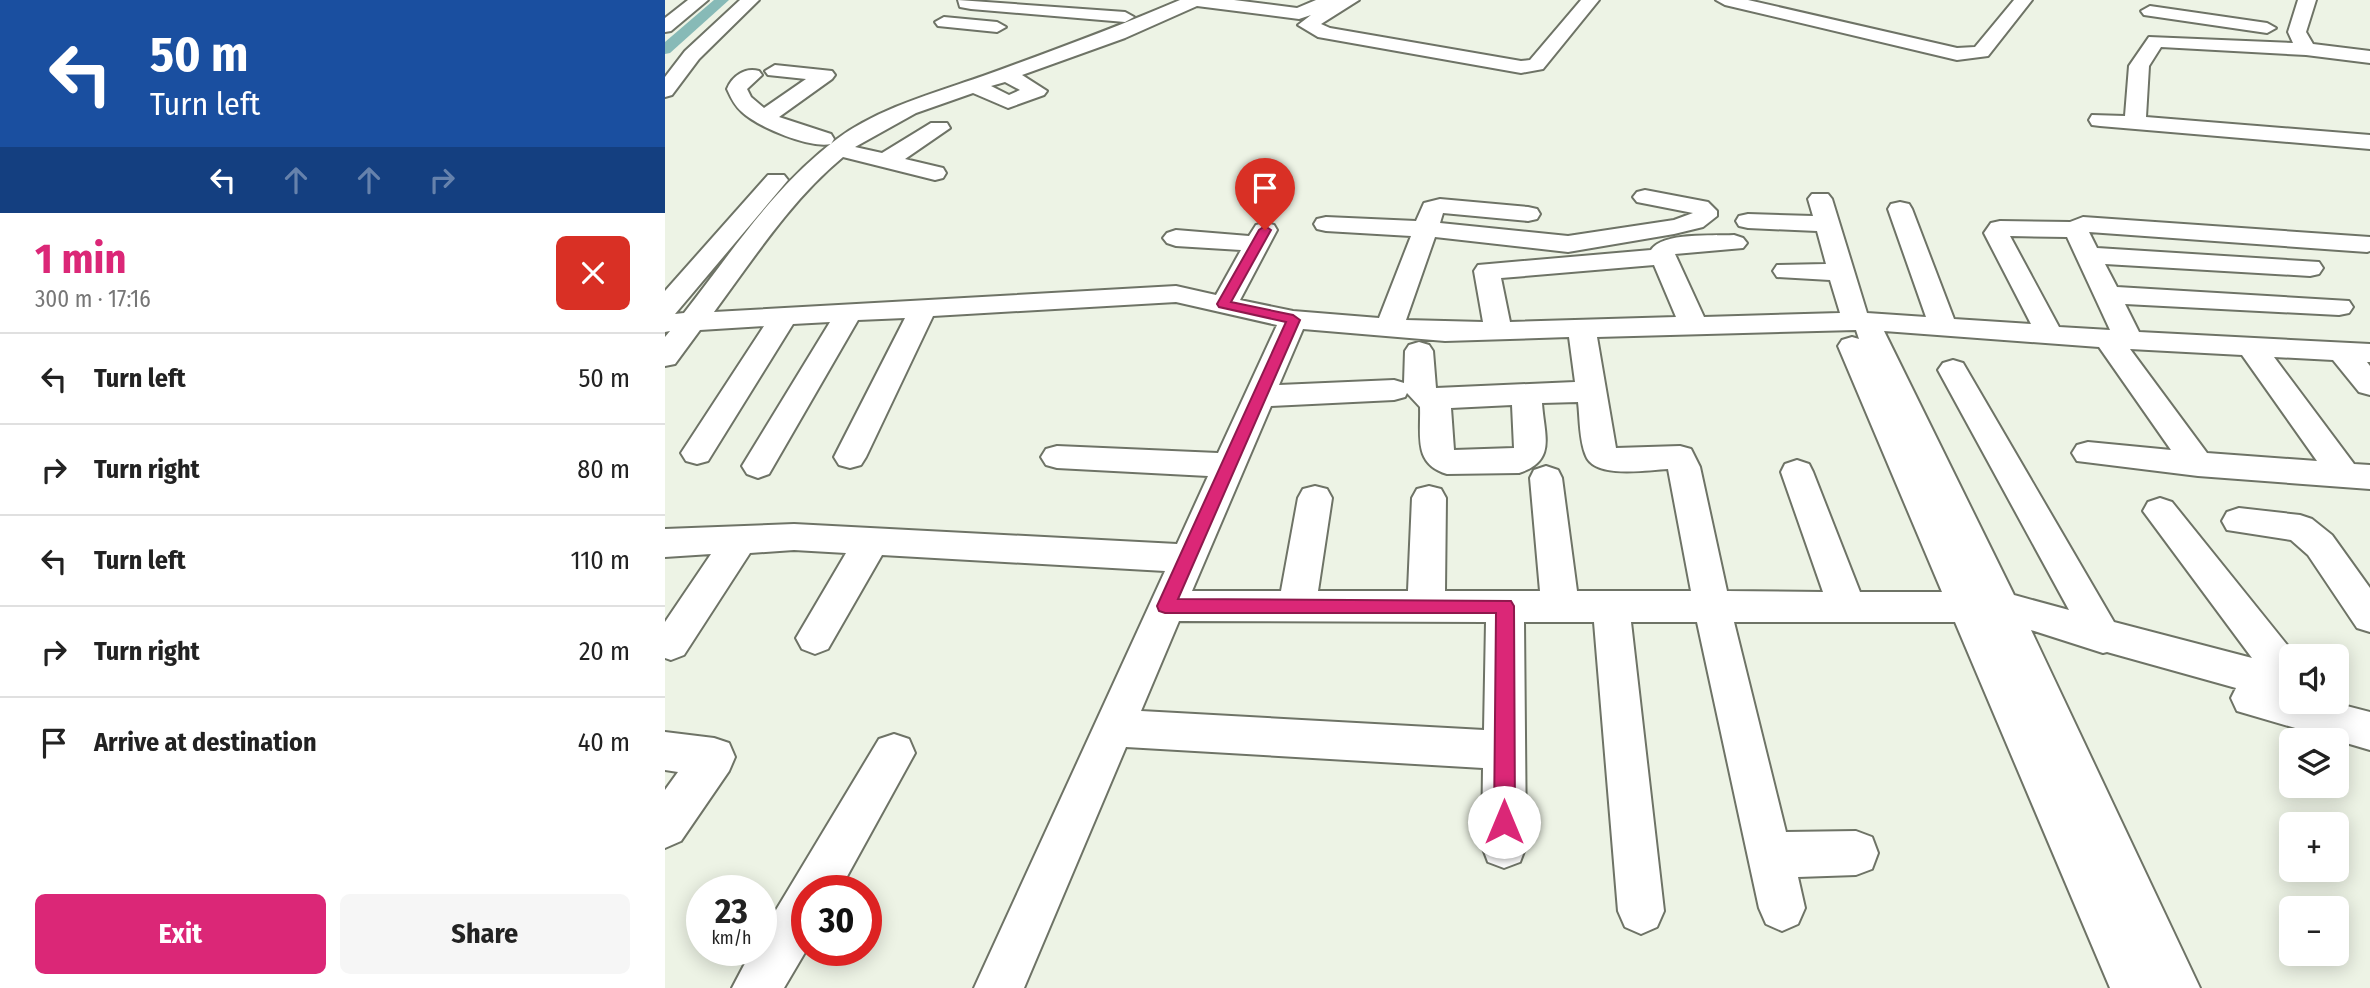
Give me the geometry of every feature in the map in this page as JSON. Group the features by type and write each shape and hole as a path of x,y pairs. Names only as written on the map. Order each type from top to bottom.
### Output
{"street":[{"path":"665,27 698,0"},
{"path":"665,91 692,55 750,0"},
{"path":"967,0 966,3 971,4 1016,5 1092,13 1184,1 1299,14 1330,0"},
{"path":"1350,0 1307,25 1325,33 1521,67 1536,65 1590,0"},
{"path":"1725,0 1957,54 1981,52 2023,0"},
{"path":"2301,41 2308,0"},
{"path":"951,100 1118,34 1184,1"},
{"path":"976,25 1016,5"},
{"path":"665,308 766,190 831,144 901,99 1072,33 1126,8"},
{"path":"2150,11 2370,57"},
{"path":"990,44 936,38 943,13 976,25 1013,28"},
{"path":"1072,33 1092,13"},
{"path":"2135,123 2139,66 2156,41 2301,41"},
{"path":"672,339 831,144 847,142 909,109 1051,64 1078,73"},
{"path":"765,117 825,75 775,71"},
{"path":"752,75 737,89 744,102 791,131 885,161 935,173"},
{"path":"995,82 1037,89 1034,99 1008,102 995,82"},
{"path":"2100,120 2370,142"},
{"path":"885,161 939,128"},
{"path":"1326,224 1425,229 1568,244 1674,227 1705,216 1705,211 1700,207 1644,197"},
{"path":"1820,199 1854,321 1990,619 2175,988"},
{"path":"1391,327 1433,208 1440,206 1528,214"},
{"path":"1900,209 1943,327"},
{"path":"2076,230 2078,226 2091,223 2367,244"},
{"path":"1694,326 1663,257 1664,249 1741,232 1828,224"},
{"path":"2050,335 1996,233 2000,228 2076,230"},
{"path":"2076,230 2108,295 2119,340 2198,464"},
{"path":"1176,239 1261,237 1224,304"},
{"path":"1416,275 1421,256 1427,251 1475,250 1483,254 1498,331"},
{"path":"2088,255 2310,268"},
{"path":"1487,271 1663,257"},
{"path":"1786,271 1841,272"},
{"path":"672,339 786,314 1176,294 1293,320 1445,332 1854,321 2119,340 2356,352 2370,386"},
{"path":"2108,295 2339,307"},
{"path":"851,457 924,307"},
{"path":"758,466 850,311"},
{"path":"697,453 786,314"},
{"path":"999,988 1293,320"},
{"path":"1582,328 1601,456 1613,460 1682,462 1712,606 1782,908"},
{"path":"2252,348 2357,477"},
{"path":"1419,351 1419,388 1428,399 1591,391"},
{"path":"1953,370 2103,637"},
{"path":"1259,396 1394,390"},
{"path":"1434,399 1438,455 1441,459 1447,462 1519,461 1530,453 1526,394"},
{"path":"2088,453 2357,477"},
{"path":"1056,457 1229,465"},
{"path":"1797,472 1847,606"},
{"path":"1546,478 1560,606"},
{"path":"1297,606 1315,498"},
{"path":"1426,606 1429,498"},
{"path":"2160,511 2279,665"},
{"path":"2239,521 2300,528 2320,545 2370,617"},
{"path":"665,543 794,537 1188,558"},
{"path":"671,644 740,539"},
{"path":"815,638 872,541"},
{"path":"1165,606 1847,606 1990,619 2103,637 2279,684"},
{"path":"1504,846 1505,606"},
{"path":"1611,606 1641,911"},
{"path":"1990,619 2370,731"},
{"path":"1990,619 2135,988"},
{"path":"2349,701 2370,707"},
{"path":"1112,728 1504,750"},
{"path":"665,751 714,757 665,826"},
{"path":"823,875 894,753"},
{"path":"1770,855 1856,853"},
{"path":"757,988 791,930"}],"waterway":[{"path":"665,50 722,0"}],"route":[{"path":"1265,230 1224,304 1293,320 1165,606 1505,606 1504,822"}]}
